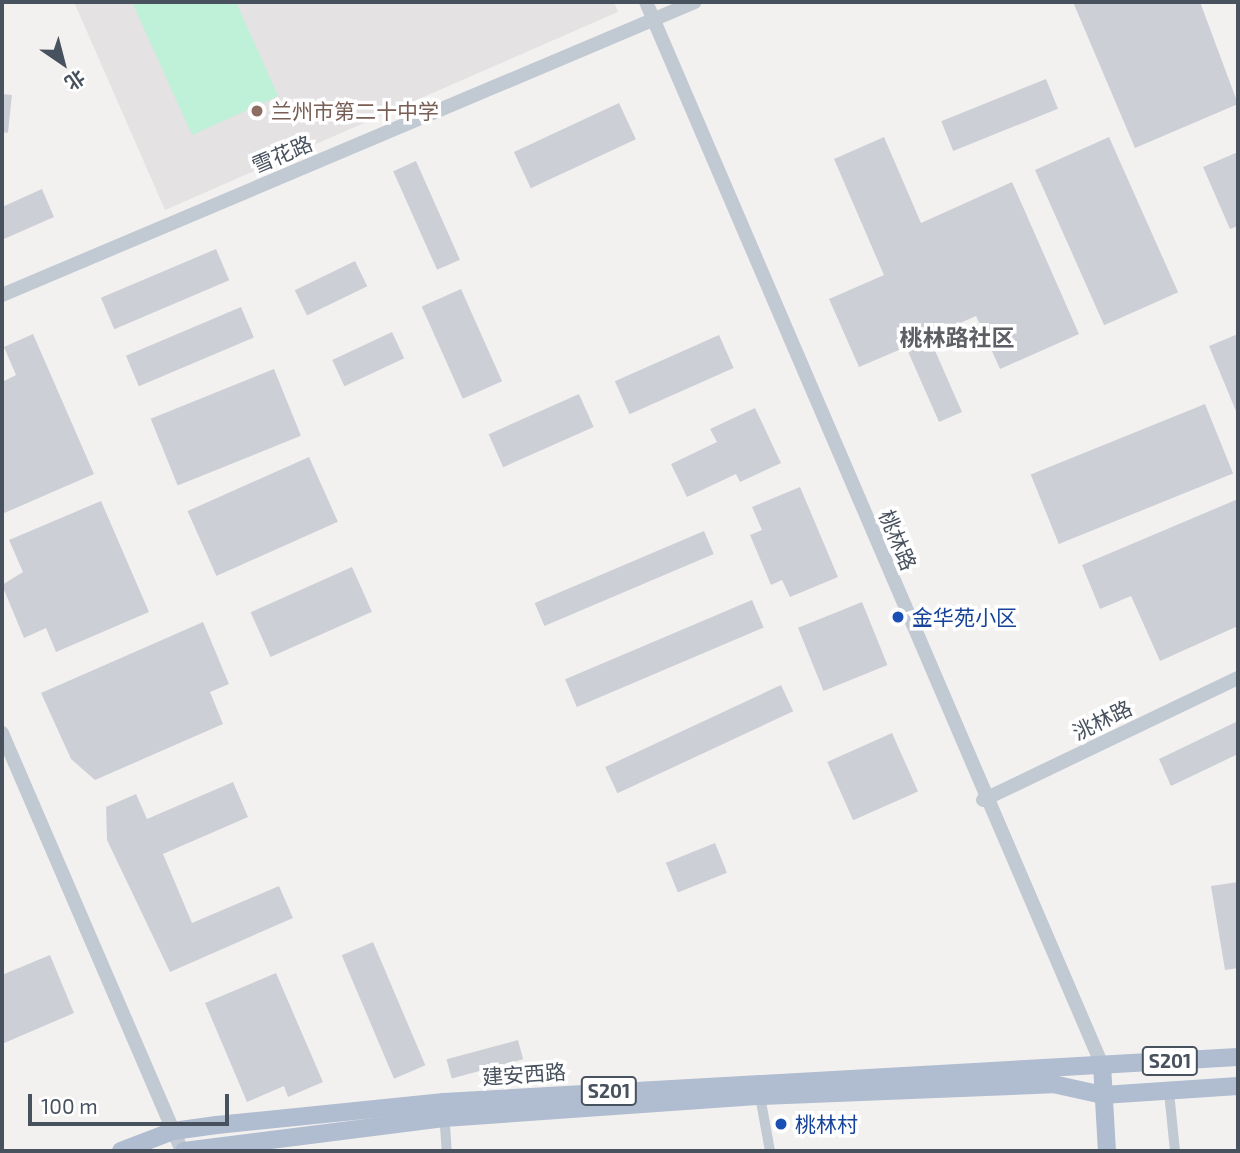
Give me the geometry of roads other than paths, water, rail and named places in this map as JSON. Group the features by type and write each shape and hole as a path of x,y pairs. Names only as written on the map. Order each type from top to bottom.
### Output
{"main road":[{"name":"S201","path":"1102,1065 1238,1057"},
{"name":"建安西路","path":"121,1151 173,1132 444,1110 1102,1065"},
{"name":"桃林路","path":"1102,1065 1103,1095"},
{"name":"建安西路","path":"183,1151 444,1110 1053,1084 1103,1095"},
{"name":"S201","path":"1103,1095 1238,1086"},
{"path":"1098,1151 1103,1095"},
{"path":"1103,1095 1107,1151"}],"street":[{"name":"桃林路","path":"646,2 983,800 1102,1065"},
{"name":"雪花路","path":"2,295 695,2"},
{"name":"洮林路","path":"983,800 1238,678"},
{"path":"2,733 183,1151"},
{"path":"1169,1092 1175,1151"},
{"path":"760,1097 770,1151"},
{"path":"444,1110 447,1151"}],"place":[{"name":"兰州市第二十中学","path":"257,111"},
{"name":"金华苑小区","path":"898,617"},
{"name":"桃林村","path":"781,1124"}],"district":[{"name":"桃林路社区","path":"957,337"}]}
